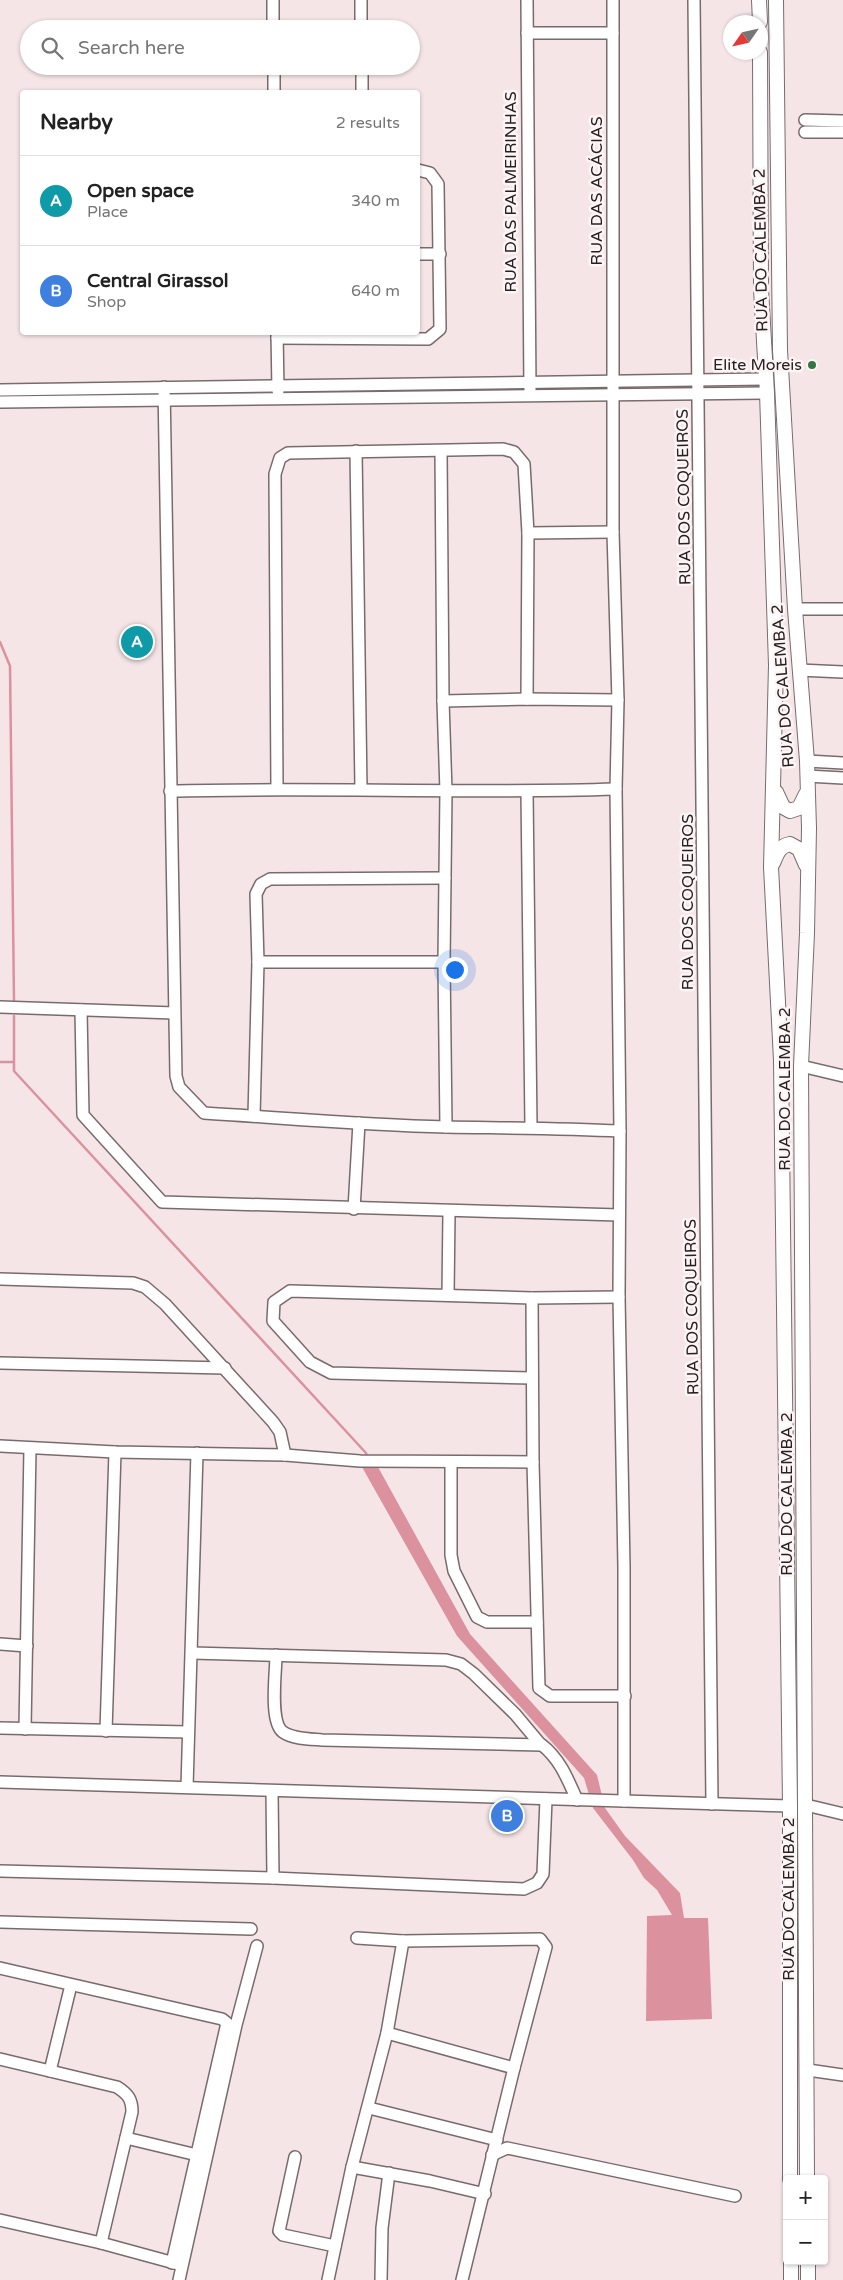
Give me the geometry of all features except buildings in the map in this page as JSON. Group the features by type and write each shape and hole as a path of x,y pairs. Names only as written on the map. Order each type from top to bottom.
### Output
{"main road":[{"path":"759,0 760,15"},
{"name":"RUA DO CALEMBA 2","path":"776,0 780,350 799,670 807,761 808,870 801,1066 808,2070 807,2175"},
{"name":"RUA DO CALEMBA 2","path":"760,60 761,289 767,386 776,618 771,867 781,1060 790,1806 790,2175"},
{"path":"774,786 780,802 786,810 790,811 800,808 807,782"},
{"path":"771,867 782,846 790,844 799,849 808,870"},
{"path":"791,2265 791,2280"},
{"path":"808,2265 808,2280"}],"street":[{"path":"273,0 273,20"},
{"path":"361,0 361,20"},
{"name":"RUA DAS PALMEIRINHAS","path":"527,0 530,396"},
{"name":"RUA DAS ACÁCIAS","path":"613,0 613,532 618,700 616,789 624,1801"},
{"name":"RUA DOS COQUEIROS","path":"694,0 712,1804"},
{"path":"527,33 613,33"},
{"path":"274,75 274,90"},
{"path":"362,75 362,90"},
{"path":"805,120 843,121"},
{"path":"805,132 843,132"},
{"path":"279,400 277,335 428,339 440,329 438,184 430,173 420,170"},
{"path":"420,254 440,254"},
{"path":"0,390 699,381 767,386"},
{"path":"0,402 614,396 699,394 767,386"},
{"path":"164,387 174,1012 176,1076 179,1087 204,1113 359,1124 446,1127 531,1126 620,1131"},
{"path":"277,788 276,467 280,458 293,452 503,449 518,455 524,464 528,533 527,699"},
{"path":"356,451 361,789"},
{"path":"441,451 443,701 446,791 444,962 446,1127"},
{"path":"528,533 613,532"},
{"path":"795,609 843,610"},
{"path":"799,670 843,672"},
{"path":"443,701 527,699 618,700"},
{"path":"807,761 843,763"},
{"path":"807,782 843,778"},
{"path":"170,791 277,788 527,792 616,789"},
{"path":"527,792 531,1126"},
{"path":"254,1116 258,962 256,894 265,880 445,878"},
{"path":"258,962 444,962"},
{"path":"3,1007 174,1012"},
{"path":"81,1010 83,1115 162,1202 449,1212 619,1214"},
{"path":"801,1066 843,1076"},
{"path":"354,1209 359,1124"},
{"path":"448,1295 449,1212"},
{"path":"0,1279 132,1283 145,1287 165,1304 273,1422 280,1432 285,1454"},
{"path":"532,1378 331,1373 310,1362 273,1321 274,1302 290,1290 532,1298 619,1297"},
{"path":"532,1298 533,1462 540,1691 550,1696 624,1696"},
{"path":"0,1363 225,1368"},
{"path":"0,1446 115,1452 285,1454 360,1461 533,1462"},
{"path":"25,1730 30,1448"},
{"path":"106,1731 115,1452"},
{"path":"187,1787 197,1453"},
{"path":"451,1462 451,1555 454,1571 477,1616 486,1622 537,1622"},
{"path":"0,1644 26,1646"},
{"path":"192,1653 446,1660 462,1664 516,1714 541,1745 551,1752 563,1769 577,1800"},
{"path":"276,1655 274,1720 284,1732 301,1738 541,1745"},
{"path":"0,1728 188,1732"},
{"path":"0,1782 790,1806"},
{"path":"272,1791 273,1878"},
{"path":"0,1871 273,1878 524,1889 537,1883 543,1874 546,1799"},
{"path":"806,1805 843,1814"},
{"path":"0,1922 251,1930"},
{"path":"357,1938 403,1941 540,1939 546,1947 462,2280"},
{"path":"328,2280 352,2167 369,2108 387,2033 403,1941"},
{"path":"177,2264 257,1946"},
{"path":"0,1968 225,2020 227,2023 197,2155 177,2264 179,2280"},
{"path":"50,2071 71,1985"},
{"path":"387,2033 514,2068"},
{"path":"0,2059 117,2087 126,2092 132,2101 132,2112 101,2243"},
{"path":"808,2070 843,2075"},
{"path":"369,2108 497,2140"},
{"path":"126,2138 197,2155"},
{"path":"492,2155 507,2148 735,2196"},
{"path":"295,2157 279,2231 283,2235 335,2246"},
{"path":"352,2167 485,2194"},
{"path":"381,2280 382,2228 389,2173"},
{"path":"0,2220 101,2243 177,2264"}],"shaded area":[{"path":"362,1467 378,1467 470,1634 597,1775 605,1808 625,1836 680,1893 684,1918 708,1918 712,2019 646,2021 647,1916 672,1915 657,1890 644,1878 633,1860 593,1808 584,1778 457,1636"}],"waterway":[{"path":"0,642 10,666 14,1000"},
{"path":"14,1016 14,1071 366,1453 367,1457"},
{"path":"0,1062 13,1062"}],"place":[{"name":"Elite Moreis","path":"812,365"},
{"name":"Open space","path":"137,642"},
{"name":"Central Girassol","path":"507,1816"}]}
